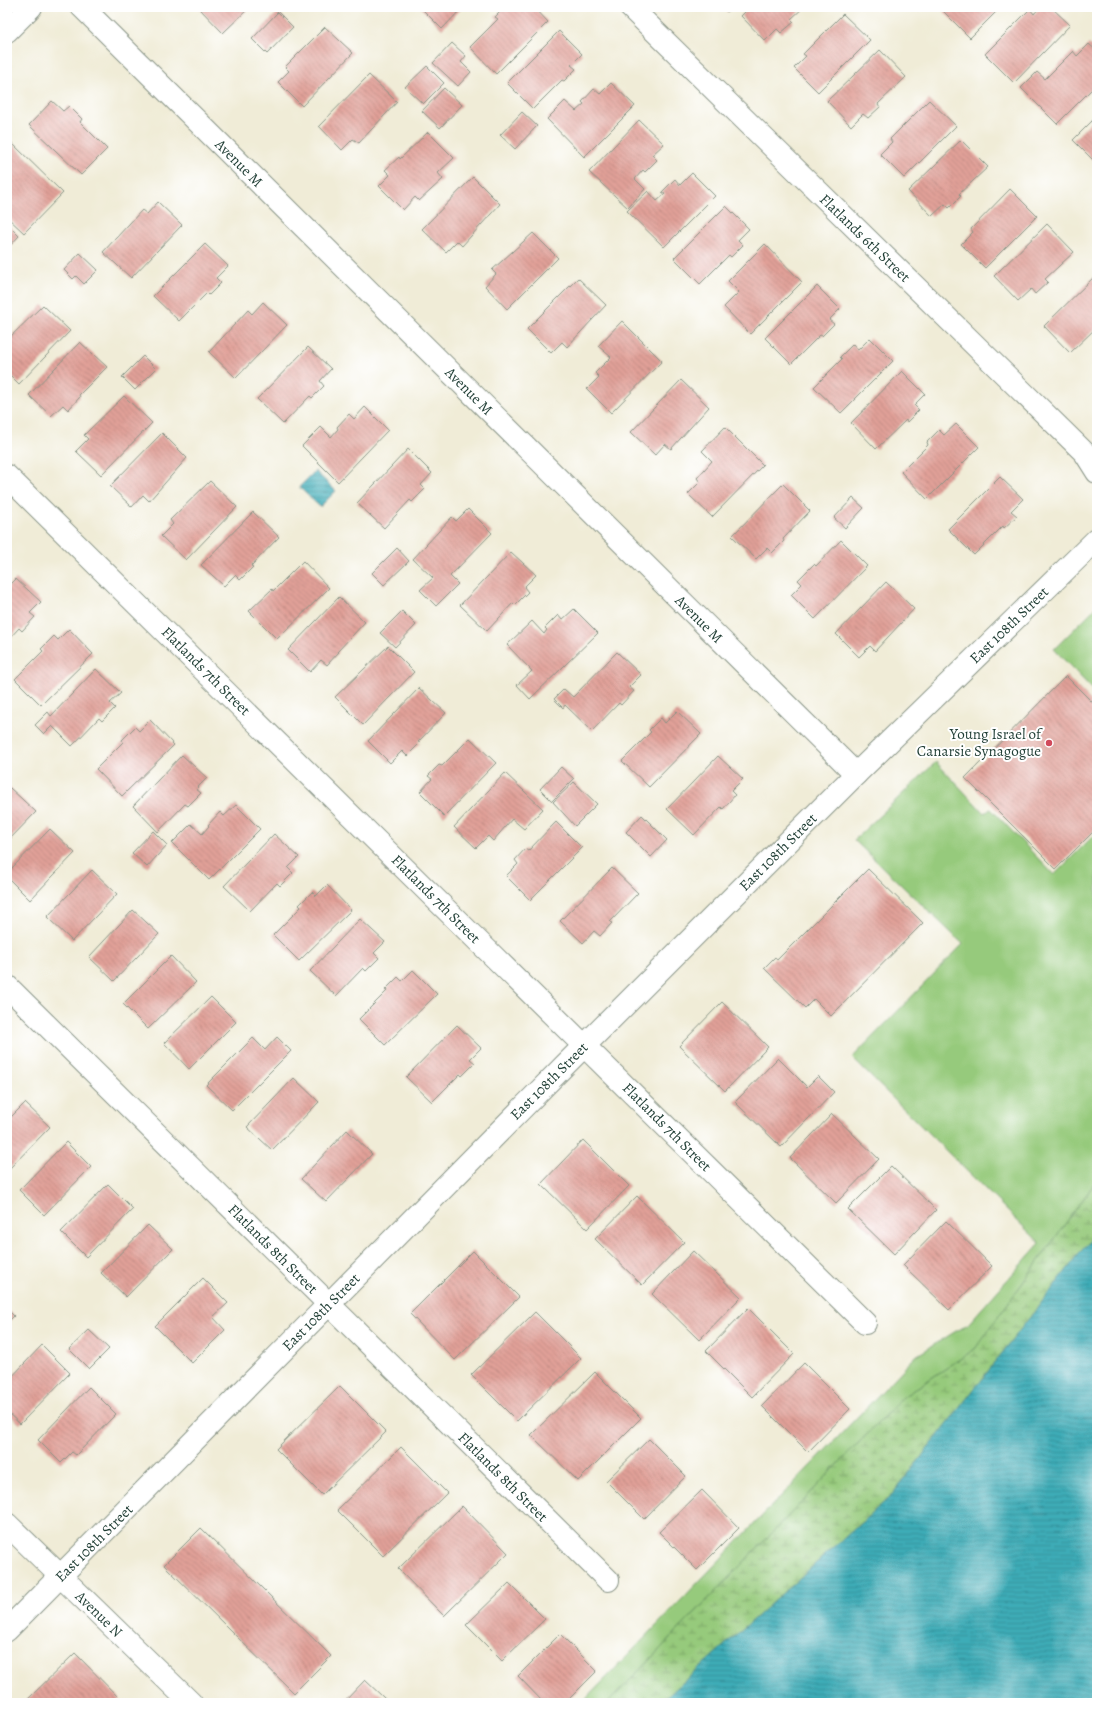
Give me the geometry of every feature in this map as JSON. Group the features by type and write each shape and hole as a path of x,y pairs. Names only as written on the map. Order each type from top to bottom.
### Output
{"street":[{"path":"7,31 30,7"},
{"name":"Avenue M","path":"82,7 856,774"},
{"name":"Flatlands 6th Street","path":"630,7 1086,454 1097,472"},
{"name":"Flatlands 7th Street","path":"7,476 585,1045 864,1323"},
{"name":"East 108th Street","path":"7,1630 585,1045 856,774 1097,539"},
{"name":"Flatlands 8th Street","path":"7,986 608,1580"},
{"name":"Avenue N","path":"7,1524 191,1703"}],"green space":[{"path":"1097,606 1097,694 1054,649"},
{"path":"936,762 984,813 991,809 1054,875 1097,832 1097,1180 975,1349 903,1397 608,1703 582,1703 916,1356 969,1323 1040,1243 852,1058 963,944 854,840"},
{"path":"1097,1180 1097,1231 891,1496 660,1703 608,1703 903,1397 975,1349"}],"water":[{"path":"315,471 336,491 320,507 299,487"},
{"path":"1097,1231 1097,1703 660,1703 891,1496"}],"building":[{"path":"198,7 250,7 223,33"},
{"path":"420,7 463,7 442,29"},
{"path":"505,7 510,7 513,10 516,7 534,7 548,22 496,74 470,47 498,19 495,17"},
{"path":"722,7 733,7 727,12"},
{"path":"750,7 804,7 791,19 794,22 781,33 777,29 765,41 741,16"},
{"path":"945,7 1001,7 970,38 942,10"},
{"path":"1040,7 1051,7 1070,25 1014,83 985,54 1030,9 1034,14"},
{"path":"278,12 293,27 267,54 252,39"},
{"path":"843,14 870,40 818,92 794,68 806,56 803,54"},
{"path":"325,27 353,53 302,106 278,82 289,71 285,67"},
{"path":"559,31 582,54 571,65 576,69 564,81 562,80 533,109 507,83"},
{"path":"452,43 466,56 461,62 471,72 458,86 433,63"},
{"path":"1089,44 1097,51 1097,84 1057,124 1021,88 1037,72 1045,79 1073,51 1077,56"},
{"path":"880,50 906,77 878,104 880,107 868,118 863,114 851,126 827,101"},
{"path":"427,66 444,83 423,104 405,87"},
{"path":"369,75 397,102 359,143 353,139 342,150 319,126"},
{"path":"611,83 635,106 584,157 547,119 565,101 576,111 584,104 582,102 594,89 600,94"},
{"path":"444,88 462,105 440,128 422,111"},
{"path":"929,100 956,126 904,178 880,154 892,142 890,139"},
{"path":"52,101 63,111 69,106 82,119 80,122 107,149 81,175 29,125"},
{"path":"522,112 537,126 515,149 500,135"},
{"path":"1097,116 1097,164 1073,140"},
{"path":"639,120 664,144 652,155 657,160 645,172 643,170 635,179 645,189 628,208 589,172"},
{"path":"428,132 454,158 438,173 443,179 419,201 415,197 403,210 379,186 390,175 385,170 399,157 400,159"},
{"path":"961,140 988,167 959,194 961,196 949,208 945,204 932,216 908,191"},
{"path":"11,142 63,193 24,233 7,217 7,201 12,196 7,191 7,146"},
{"path":"692,173 715,196 664,247 627,211 648,191 657,201 665,194 662,192 675,179 680,185"},
{"path":"473,177 500,204 462,246 457,241 446,252 422,229"},
{"path":"1010,189 1037,216 985,268 961,244 973,232 971,229"},
{"path":"158,202 182,225 131,278 103,252 142,210 147,214"},
{"path":"726,206 749,229 738,240 743,245 731,257 729,255 700,284 674,258"},
{"path":"7,224 19,236 7,249"},
{"path":"1047,224 1074,252 1045,279 1048,282 1035,294 1031,289 1018,301 994,276"},
{"path":"533,233 558,258 507,309 485,286 496,274 492,270"},
{"path":"205,244 228,266 216,278 221,283 209,295 207,293 179,321 153,296"},
{"path":"765,244 802,282 750,334 724,307 739,292 728,281"},
{"path":"80,253 98,270 84,284 76,276 73,279 64,270"},
{"path":"1097,274 1097,327 1070,353 1044,326"},
{"path":"578,278 606,305 567,347 562,342 551,353 527,329"},
{"path":"817,286 840,309 829,320 834,324 822,336 820,335 791,364 765,338"},
{"path":"263,302 287,325 236,378 209,352 248,310 252,314"},
{"path":"43,305 70,331 19,384 7,372 7,340"},
{"path":"622,321 662,361 611,413 587,389 599,377 595,373 611,357 598,346"},
{"path":"870,338 893,361 841,413 814,387 842,359 840,357 853,344 858,350"},
{"path":"80,342 107,367 79,395 80,397 68,410 63,405 51,416 29,395"},
{"path":"308,347 331,369 320,381 324,386 312,398 310,396 283,424 257,399"},
{"path":"143,356 156,369 135,390 122,377"},
{"path":"902,371 925,394 914,405 919,410 907,422 906,420 876,449 851,423"},
{"path":"681,380 709,407 671,449 665,444 655,455 631,432"},
{"path":"124,396 152,423 101,475 76,451 88,439 84,435"},
{"path":"365,407 388,430 338,482 302,446 321,427 331,437 338,429 337,427 349,414 354,419"},
{"path":"956,424 979,447 927,499 901,472 928,445 927,442 939,430 944,435"},
{"path":"725,427 763,465 712,517 688,494 700,482 697,478 712,461 702,451"},
{"path":"162,433 187,458 149,501 143,495 132,507 110,486"},
{"path":"408,449 432,473 421,485 425,489 412,502 410,500 384,528 357,503"},
{"path":"1000,477 1023,499 1011,511 1017,516 1004,528 1003,526 974,555 948,529"},
{"path":"210,481 237,507 186,560 161,536 173,524 170,520"},
{"path":"783,484 810,511 783,539 784,541 772,553 767,548 756,559 732,536"},
{"path":"853,498 864,508 845,528 834,518"},
{"path":"468,509 492,533 450,576 458,584 436,606 420,590 433,578 413,559 452,517 456,521"},
{"path":"253,512 279,537 251,566 253,567 240,580 235,575 224,586 201,565"},
{"path":"841,540 867,566 815,619 791,595 802,584 798,580 814,564 816,566"},
{"path":"397,548 409,561 384,585 372,573"},
{"path":"511,552 536,575 524,587 528,592 515,605 513,603 487,631 460,605"},
{"path":"303,561 329,588 277,639 249,611 272,589 273,591"},
{"path":"16,579 41,602 30,613 35,617 22,631 19,628 7,641 7,588"},
{"path":"886,582 914,609 875,651 870,646 859,657 836,634"},
{"path":"339,597 365,622 327,665 321,660 310,672 288,650"},
{"path":"574,609 598,633 530,699 517,685 532,671 507,645 532,621 544,634 547,630 545,628 558,615 562,620"},
{"path":"402,611 416,625 395,647 380,633"},
{"path":"69,629 93,654 41,705 15,679 43,651 41,649 54,636 58,640"},
{"path":"388,646 414,672 363,725 335,697"},
{"path":"617,652 641,675 629,687 634,691 621,705 619,703 592,731 565,705 563,708 554,699 564,689 573,697"},
{"path":"96,669 121,693 110,703 115,708 102,721 99,718 72,746 52,726 44,734 35,725 48,712 51,716"},
{"name":"Young Israel of Canarsie Synagogue","path":"1066,676 1097,707 1097,828 1056,869 965,778"},
{"path":"419,688 446,713 418,742 420,743 407,756 402,751 390,763 368,741"},
{"path":"677,711 701,734 649,787 622,761 651,732 649,730 661,718 665,723"},
{"path":"150,720 174,745 122,796 96,769 123,742 122,740 135,727 139,731"},
{"path":"470,738 496,763 444,816 420,792 432,779 428,776 439,765 442,766"},
{"path":"182,755 207,778 196,789 201,793 188,806 185,804 158,832 133,806"},
{"path":"718,756 743,779 731,791 735,795 723,809 721,807 694,835 667,809"},
{"path":"561,767 574,779 552,801 540,789"},
{"path":"505,773 543,809 524,829 512,819 493,841 488,836 476,848 454,827"},
{"path":"574,782 597,804 575,826 553,802"},
{"path":"10,788 36,812 7,842 7,791"},
{"path":"236,805 260,829 209,880 172,843 191,824 202,834 220,812 224,816"},
{"path":"642,815 667,840 651,857 626,832"},
{"path":"556,822 582,848 530,900 506,876 518,864 515,860 525,849 528,851"},
{"path":"50,829 75,853 30,900 7,877 7,873"},
{"path":"153,831 167,845 147,867 132,853"},
{"path":"274,834 299,857 288,868 293,873 280,886 277,883 250,911 224,886"},
{"path":"612,868 638,893 610,922 612,923 600,936 594,931 583,943 560,921"},
{"path":"868,869 923,923 831,1016 814,999 805,1008 764,968 775,957 777,960"},
{"path":"92,870 117,894 72,941 47,917"},
{"path":"327,885 351,910 299,961 273,935 301,907 299,905 312,892 316,896"},
{"path":"133,910 159,934 114,981 89,957"},
{"path":"360,919 385,942 374,953 379,958 366,971 363,968 336,996 310,971"},
{"path":"171,956 196,982 148,1029 123,1004"},
{"path":"413,970 437,994 385,1045 359,1019 387,991 385,990 398,977 402,981"},
{"path":"211,997 236,1022 189,1069 164,1043"},
{"path":"722,1002 768,1047 725,1091 679,1046"},
{"path":"457,1025 481,1048 470,1059 475,1063 462,1076 460,1074 432,1102 406,1077"},
{"path":"277,1037 291,1051 232,1110 206,1085 253,1038 265,1050"},
{"path":"778,1058 807,1087 818,1076 834,1092 781,1147 735,1102"},
{"path":"294,1078 319,1102 272,1150 247,1127"},
{"path":"25,1103 50,1127 7,1171 7,1121"},
{"path":"832,1114 879,1159 836,1203 790,1158"},
{"path":"347,1130 372,1154 326,1202 301,1179"},
{"path":"583,1140 629,1186 587,1229 541,1184"},
{"path":"66,1142 91,1167 44,1215 19,1190"},
{"path":"891,1166 936,1210 894,1254 848,1209"},
{"path":"108,1184 133,1209 86,1257 61,1232"},
{"path":"637,1196 684,1242 642,1285 595,1239"},
{"path":"946,1221 992,1266 949,1310 903,1265"},
{"path":"148,1225 173,1249 126,1297 101,1273"},
{"path":"473,1251 519,1297 455,1360 410,1314"},
{"path":"693,1251 741,1297 699,1340 652,1294"},
{"path":"203,1278 228,1303 213,1317 225,1330 192,1363 155,1326"},
{"path":"748,1308 794,1354 752,1397 706,1351"},
{"path":"7,1309 14,1316 7,1323"},
{"path":"535,1312 581,1358 517,1421 471,1375"},
{"path":"89,1330 109,1349 89,1369 69,1349"},
{"path":"42,1345 70,1373 20,1424 7,1412 7,1382"},
{"path":"804,1363 850,1409 808,1452 762,1406"},
{"path":"595,1372 641,1418 578,1481 531,1435"},
{"path":"340,1386 386,1432 322,1495 276,1449"},
{"path":"89,1387 116,1414 76,1455 72,1452 61,1463 38,1440"},
{"path":"649,1439 686,1476 644,1519 606,1481"},
{"path":"401,1447 447,1493 383,1556 337,1510"},
{"path":"702,1490 739,1528 697,1570 659,1532"},
{"path":"462,1506 508,1553 444,1616 398,1569"},
{"path":"201,1528 331,1656 294,1693 164,1565"},
{"path":"509,1583 545,1619 502,1661 466,1625"},
{"path":"560,1634 597,1671 565,1703 544,1703 518,1676"},
{"path":"75,1653 121,1700 117,1703 24,1703"},
{"path":"365,1680 383,1697 389,1703 343,1703"}],"place":[{"name":"Young Israel of Canarsie Synagogue","path":"1049,743"}]}
